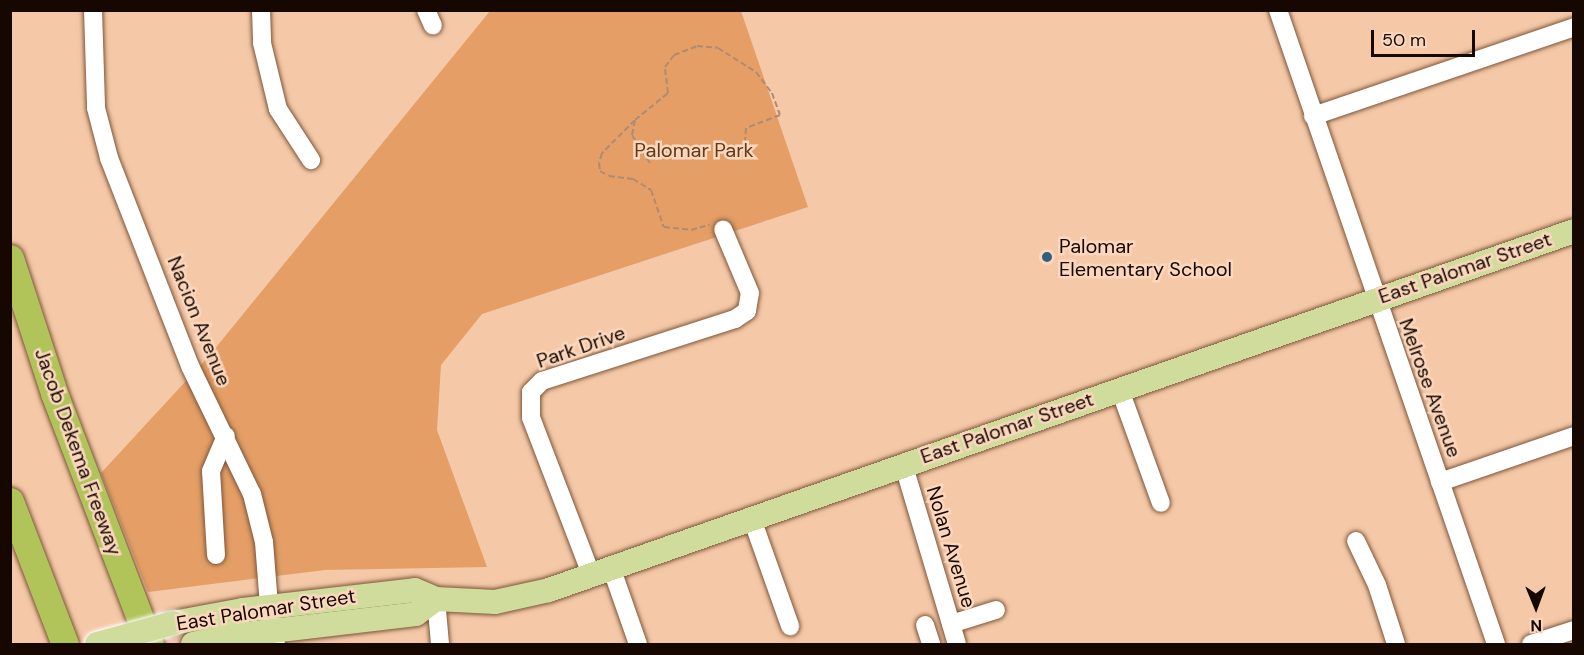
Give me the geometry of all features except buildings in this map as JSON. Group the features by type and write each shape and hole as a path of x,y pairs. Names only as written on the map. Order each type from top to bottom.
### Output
{"highway":[{"name":"Jacob Dekema Freeway","path":"10,258 54,393 150,645"},
{"path":"10,501 65,645"}],"main road":[{"name":"East Palomar Street","path":"97,645 173,623 269,607 415,590 436,600 495,602 549,590 903,463 1120,390 1374,299 1574,231"},
{"name":"East Palomar Street","path":"194,645 273,638 416,614 436,600"}],"street":[{"name":"Nacion Avenue","path":"93,10 94,89 110,158 190,366 248,484 260,523 273,638"},
{"path":"261,10 262,44 278,109 311,160"},
{"name":"Melrose Avenue","path":"1278,10 1374,299 1496,645"},
{"path":"1313,116 1574,27"},
{"name":"Park Drive","path":"638,645 601,571 531,418 531,392 542,381 735,320 747,310 750,293 719,226"},
{"path":"1120,390 1161,503"},
{"path":"216,555 213,459 226,436"},
{"path":"1440,482 1574,436"},
{"name":"Nolan Avenue","path":"903,463 957,645"},
{"path":"752,519 790,626"},
{"path":"1356,541 1377,585 1395,645"},
{"path":"436,600 440,645"},
{"path":"951,624 996,610"},
{"path":"925,626 931,645"},
{"path":"1531,645 1574,630"}],"path":[{"path":"719,226 691,230 664,227 651,190 633,179 600,171 602,153 635,120 668,93 664,67 674,55 697,46 718,48 756,72 772,93 780,115 746,128 745,144"},
{"path":"635,120 632,135 650,164"}],"green space":[{"name":"Palomar Park","path":"490,11 741,11 808,207 482,314 441,365 437,430 487,567 325,570 148,592 101,473 209,356"}],"place":[{"name":"Palomar Elementary School","path":"1047,257"}]}
